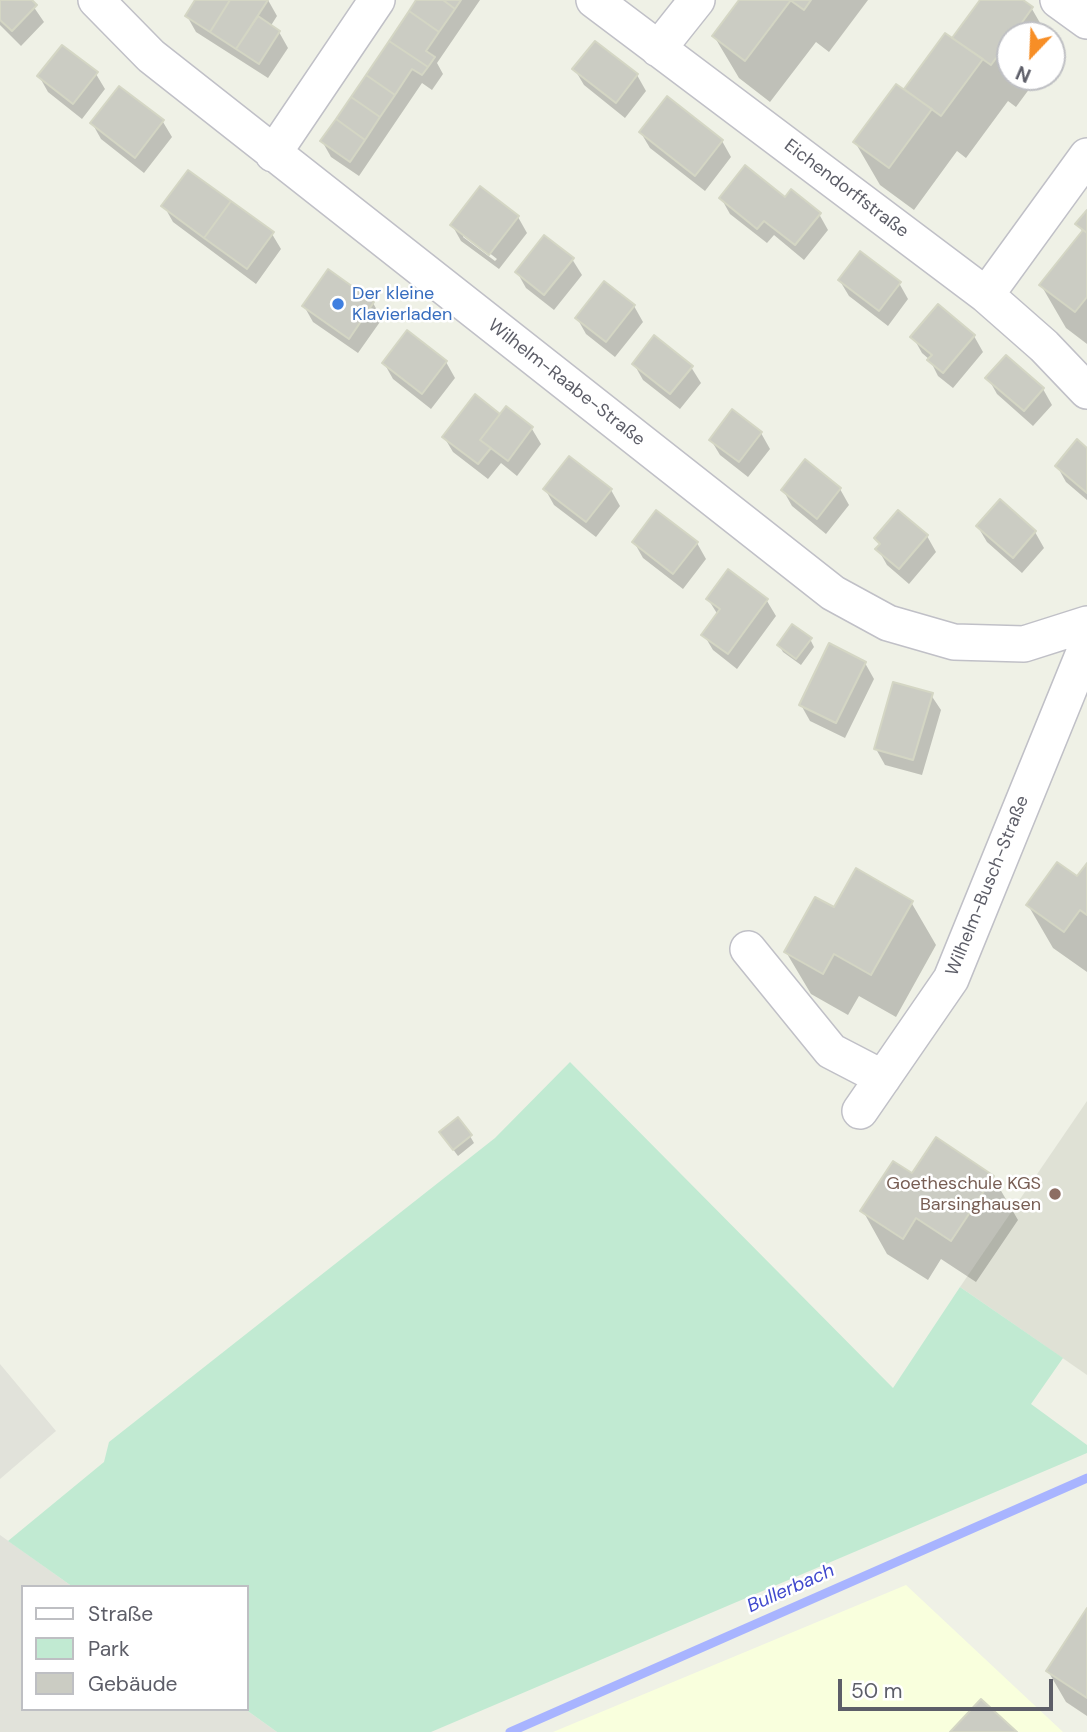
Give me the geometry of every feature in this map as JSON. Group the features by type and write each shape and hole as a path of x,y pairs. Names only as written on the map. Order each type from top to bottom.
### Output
{"street":[{"name":"Wilhelm-Raabe-Straße","path":"96,0 151,56 833,593 888,623 954,642 1024,644 1087,624"},
{"path":"273,154 377,0"},
{"name":"Eichendorffstraße","path":"594,0 986,295 1044,345 1087,391"},
{"path":"658,48 697,0"},
{"path":"1059,0 1087,21"},
{"path":"986,295 1087,156"},
{"name":"Wilhelm-Busch-Straße","path":"860,1111 951,979 1087,645"},
{"path":"748,948 831,1051 883,1078"}],"shaded area":[{"name":"Goetheschule KGS Barsinghausen","path":"1087,1101 1087,1375 960,1287"},
{"path":"0,1364 56,1431 0,1479"},
{"path":"0,1535 70,1585 21,1585 21,1711 248,1711 277,1732 0,1732"},
{"path":"906,1585 1063,1732 553,1732"}],"green space":[{"path":"570,1062 893,1388 960,1287 1063,1358 1031,1404 1087,1445 1087,1453 431,1732 277,1732 248,1711 248,1585 70,1585 8,1541 104,1462 109,1442 495,1138"}],"building":[{"path":"0,0 32,0 37,5 12,31 0,20"},
{"path":"195,0 230,0 210,32 185,16"},
{"path":"230,0 268,0 236,49 210,32"},
{"path":"416,0 443,0 455,9 439,32 409,11"},
{"path":"443,0 461,0 455,9"},
{"path":"739,0 791,0 745,61 712,36"},
{"path":"790,0 811,0 804,10"},
{"path":"980,0 1023,0 1033,7 1023,21 996,21 996,58 991,65 952,38"},
{"path":"409,11 439,32 426,51 435,57 428,67 389,41"},
{"path":"258,16 280,31 259,64 236,49"},
{"path":"945,33 983,59 941,116 904,89"},
{"path":"389,41 428,67 422,75 412,69 395,95 366,75"},
{"path":"595,41 638,74 616,103 572,69"},
{"path":"62,45 98,72 73,104 37,76"},
{"path":"366,75 395,95 380,117 351,97"},
{"path":"896,84 932,109 889,168 853,142"},
{"path":"119,86 164,120 135,158 90,123"},
{"path":"667,96 723,140 695,176 639,132"},
{"path":"351,97 380,117 365,140 336,119"},
{"path":"336,119 365,140 350,162 320,141"},
{"path":"745,165 785,197 791,189 821,213 795,245 764,221 757,229 719,198"},
{"path":"188,170 231,201 204,238 161,206"},
{"path":"480,186 519,216 489,255 450,225"},
{"path":"231,201 274,232 247,269 204,238"},
{"path":"1087,210 1087,233 1075,224"},
{"path":"1083,230 1087,233 1087,297 1075,312 1039,285"},
{"path":"544,235 574,258 544,295 515,272"},
{"path":"860,251 901,282 879,311 838,280"},
{"name":"Der kleine Klavierladen","path":"328,269 374,302 349,339 302,306"},
{"path":"604,281 635,305 606,342 575,318"},
{"path":"938,304 975,335 943,373 927,360 932,355 910,337"},
{"path":"407,330 447,361 422,394 382,363"},
{"path":"654,335 693,366 670,394 632,364"},
{"path":"1006,355 1044,388 1024,411 985,378"},
{"path":"475,394 500,414 480,440 491,448 478,464 442,437"},
{"path":"506,406 533,427 508,461 480,440"},
{"path":"732,409 762,432 739,462 709,440"},
{"path":"1077,439 1087,448 1087,493 1055,466"},
{"path":"569,456 612,489 586,522 543,489"},
{"path":"805,459 841,488 817,519 781,490"},
{"path":"1000,499 1036,531 1013,558 976,526"},
{"path":"656,510 698,542 673,574 632,542"},
{"path":"898,510 928,535 899,569 875,549 880,544 874,538"},
{"path":"728,569 768,599 728,654 701,635 720,609 706,599"},
{"path":"792,624 812,638 796,659 777,645"},
{"path":"829,643 866,662 836,723 799,705"},
{"path":"893,682 933,693 913,760 874,749"},
{"path":"1057,862 1077,876 1087,863 1087,915 1080,910 1064,932 1026,905"},
{"path":"856,868 913,901 871,975 834,954 823,974 784,952 815,897 834,907"},
{"path":"458,1117 472,1135 453,1150 439,1132"},
{"path":"936,1137 994,1176 951,1241 916,1218 903,1239 860,1211 893,1161 912,1173"},
{"path":"1087,1608 1087,1698 1046,1671"},
{"path":"981,1699 1017,1732 950,1732"}],"waterway":[{"name":"Bullerbach","path":"510,1732 1087,1478"}],"place":[{"name":"Der kleine Klavierladen","path":"338,304"},
{"name":"Goetheschule KGS Barsinghausen","path":"1055,1194"}]}
